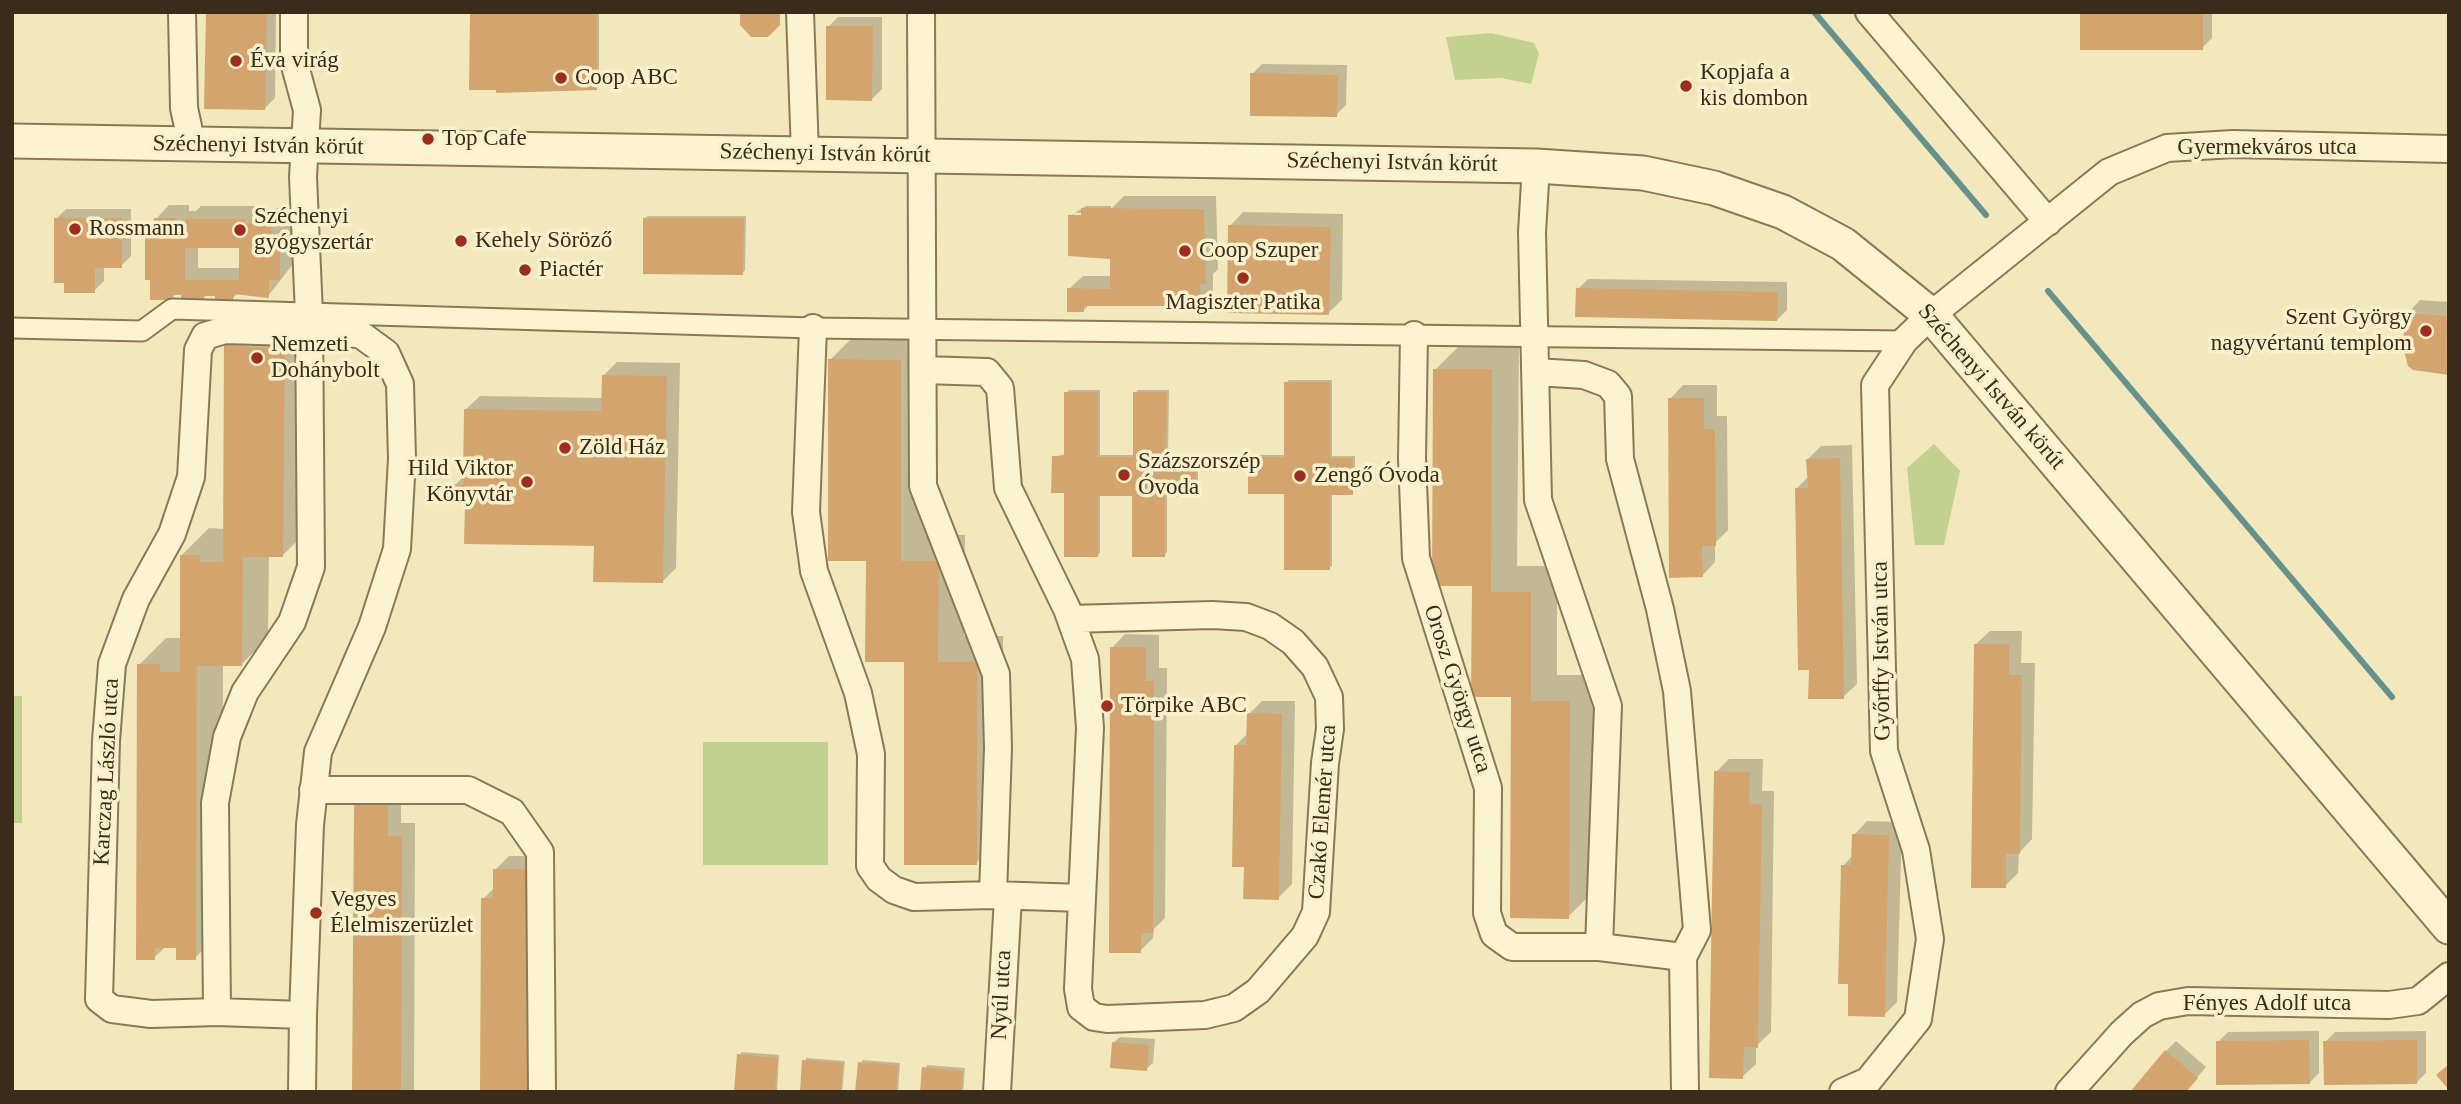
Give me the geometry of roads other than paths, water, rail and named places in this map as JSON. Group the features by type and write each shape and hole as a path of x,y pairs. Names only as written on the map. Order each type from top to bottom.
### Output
{"street":[{"path":"182,12 184,108 192,145"},
{"path":"217,1012 215,803 227,737 245,692 292,622 311,567 309,324 303,177 307,110 294,62 294,12"},
{"path":"800,12 805,154"},
{"path":"921,12 923,486 996,674 1000,896"},
{"path":"1869,12 2048,222"},
{"name":"Széchenyi István körút","path":"12,141 1536,166 1643,173 1714,188 1783,212 1843,244 1931,315 2449,927"},
{"name":"Gyermekváros utca","path":"1931,315 2109,172 2167,148 2233,144 2449,149"},
{"path":"1536,166 1532,232 1538,500 1608,706 1598,947"},
{"path":"12,328 142,331 172,309 309,324 1904,341"},
{"name":"Győrffy István utca","path":"1843,1092 1868,1080 1918,1019 1930,939 1916,850 1884,751 1875,385 1904,341 1931,315"},
{"name":"Karczag László utca","path":"302,1092 313,790 318,752 372,627 397,549 402,459 400,384 386,353 360,334 309,324 225,330 205,336 198,350 194,383 191,477 172,534 136,599 112,664 106,741 99,999 112,1009 151,1014 217,1012 303,1015"},
{"path":"813,328 806,512 814,571 858,693 871,754 870,866 879,879 894,890 914,897 1082,898"},
{"name":"Orosz György utca","path":"1414,335 1412,458 1416,558 1488,788 1487,913 1494,934 1513,947 1598,947 1683,957"},
{"name":"Czakó Elemér utca","path":"923,370 987,373 1000,388 1008,488 1070,619 1085,659 1090,728 1078,989 1081,1007 1094,1017 1107,1019 1205,1015 1234,1008 1258,992 1305,936 1316,912 1329,697 1315,667 1293,642 1270,626 1245,617 1212,615 1070,619"},
{"path":"1536,372 1584,375 1608,384 1618,396 1620,459 1660,609 1677,691 1696,930 1683,957 1685,1092"},
{"path":"313,790 467,790 512,812 540,852 542,1092"},
{"name":"Nyúl utca","path":"997,1092 1000,896"},
{"name":"Fényes Adolf utca","path":"2069,1092 2122,1033 2159,1006 2188,1002 2389,1005 2418,1001 2449,976"}],"waterway":[{"path":"1814,12 1986,215"},
{"path":"2048,291 2392,697"}],"place":[{"name":"Éva virág","path":"236,61"},
{"name":"Coop ABC","path":"561,78"},
{"name":"Kopjafa a kis dombon","path":"1686,86"},
{"name":"Top Cafe","path":"428,139"},
{"name":"Rossmann","path":"75,229"},
{"name":"Széchenyi gyógyszertár","path":"240,230"},
{"name":"Kehely Söröző","path":"461,241"},
{"name":"Coop Szuper","path":"1185,251"},
{"name":"Piactér","path":"525,270"},
{"name":"Magiszter Patika","path":"1243,278"},
{"name":"Szent György nagyvértanú templom","path":"2426,331"},
{"name":"Nemzeti Dohánybolt","path":"257,358"},
{"name":"Zöld Ház","path":"565,448"},
{"name":"Százszorszép Óvoda","path":"1124,475"},
{"name":"Zengő Óvoda","path":"1300,476"},
{"name":"Hild Viktor Könyvtár","path":"527,482"},
{"name":"Törpike ABC","path":"1107,706"},
{"name":"Vegyes Élelmiszerüzlet","path":"316,913"}]}
